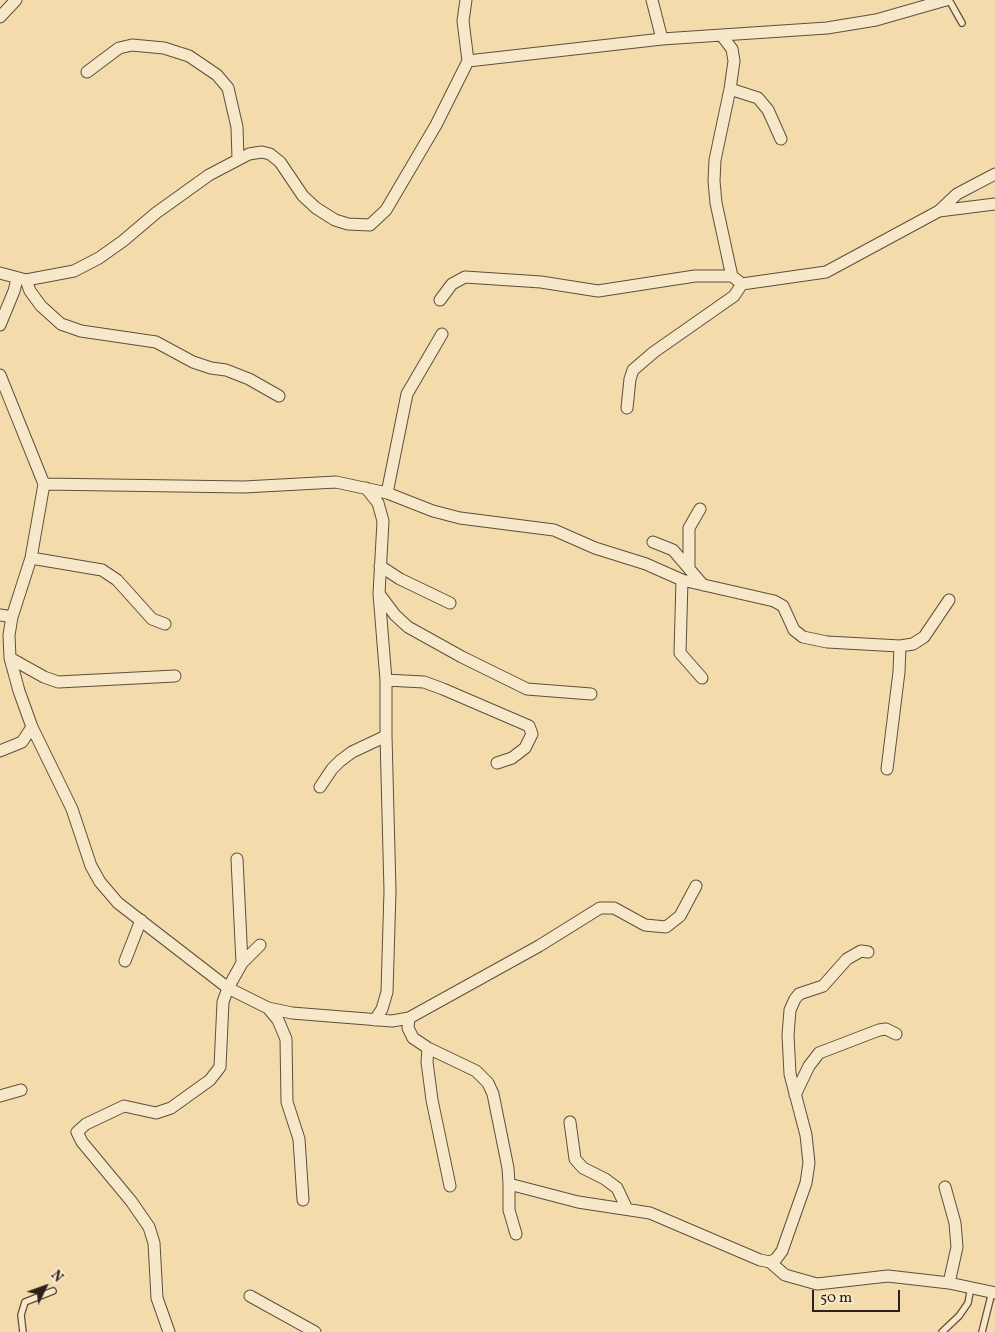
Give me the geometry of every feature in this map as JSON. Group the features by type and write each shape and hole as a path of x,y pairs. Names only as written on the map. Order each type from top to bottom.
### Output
{"street":[{"path":"0,17 16,0"},
{"path":"0,273 22,280 62,275 99,258 123,241 181,193 249,154 270,154 280,162 303,196 316,208 335,220 348,224 370,225 386,210 436,125 468,61 463,21 466,0"},
{"path":"652,0 662,39"},
{"path":"468,61 662,39 827,28 876,20 947,0"},
{"path":"722,36 732,49 734,61 714,169 716,203 732,276"},
{"path":"87,72 119,48 132,45 164,48 189,56 217,74 228,88 237,127 238,159"},
{"path":"730,89 758,98 768,110 781,138"},
{"path":"440,300 452,284 465,277 527,281 598,291 695,276 732,276 742,284 826,272 939,211 957,194 995,174"},
{"path":"939,211 995,204"},
{"path":"0,325 14,291 22,280"},
{"path":"22,280 41,306 61,324 89,332 156,342 193,362 242,376 279,396"},
{"path":"627,408 630,379 633,370 654,352 734,296 742,284"},
{"path":"387,493 407,394 442,334"},
{"path":"0,375 44,484 31,558 6,616 10,658 32,727 72,809 88,859 100,882 118,903 228,988 268,1008 292,1013 392,1021 409,1018 539,946 600,908 614,908 645,925 666,927 680,916 696,886"},
{"path":"44,484 244,487 326,482 366,488 387,493 426,508 460,518 554,530 595,548 646,564 682,580 780,604 786,610 794,630 803,637 827,642 900,646 914,644 924,637 949,600"},
{"path":"366,488 378,503 383,521 379,594 386,680 390,890 386,1000 375,1020"},
{"path":"689,566 689,528 700,509"},
{"path":"653,542 673,550 689,566 703,586"},
{"path":"31,558 102,570 117,580 152,619 165,624"},
{"path":"380,566 400,579 450,603"},
{"path":"682,580 680,653 702,678"},
{"path":"379,594 395,615 408,627 462,657 527,689 591,694"},
{"path":"888,769 900,672 900,646"},
{"path":"10,658 44,677 58,682 175,676"},
{"path":"386,680 406,680 437,686 529,726 532,734 525,748 512,758 498,763"},
{"path":"0,751 22,742 32,727"},
{"path":"320,787 340,761 352,752 386,736"},
{"path":"237,859 242,962"},
{"path":"125,961 141,920"},
{"path":"168,1332 157,1298 154,1243 149,1227 82,1142 77,1132 86,1124 124,1106 146,1112 163,1112 181,1103 210,1080 220,1067 223,1002 228,988 242,962 260,945"},
{"path":"770,1262 776,1259 782,1251 806,1183 809,1163 806,1135 790,1074 788,1035 790,1010 795,999 803,993 823,986 853,954 868,952"},
{"path":"268,1008 278,1020 286,1039 288,1102 299,1139 303,1200"},
{"path":"409,1018 409,1033 428,1048 476,1071 488,1083 493,1094 508,1168 509,1210 516,1234"},
{"path":"795,1095 809,1066 819,1053 879,1030 886,1029 896,1034"},
{"path":"428,1048 427,1062 432,1100 450,1186"},
{"path":"0,1096 21,1090"},
{"path":"570,1122 575,1159 584,1168 617,1188 627,1209"},
{"path":"509,1184 578,1202 650,1213 760,1260 770,1262 785,1275 817,1284 888,1276 949,1283 994,1293"},
{"path":"945,1187 955,1224 957,1247 949,1283"},
{"path":"250,1296 315,1332"}],"lane":[{"path":"947,0 962,23"},
{"path":"942,1332 960,1316 968,1303 971,1287"},
{"path":"23,1332 21,1315 25,1302 53,1291"},
{"path":"982,1332 994,1293"}]}
